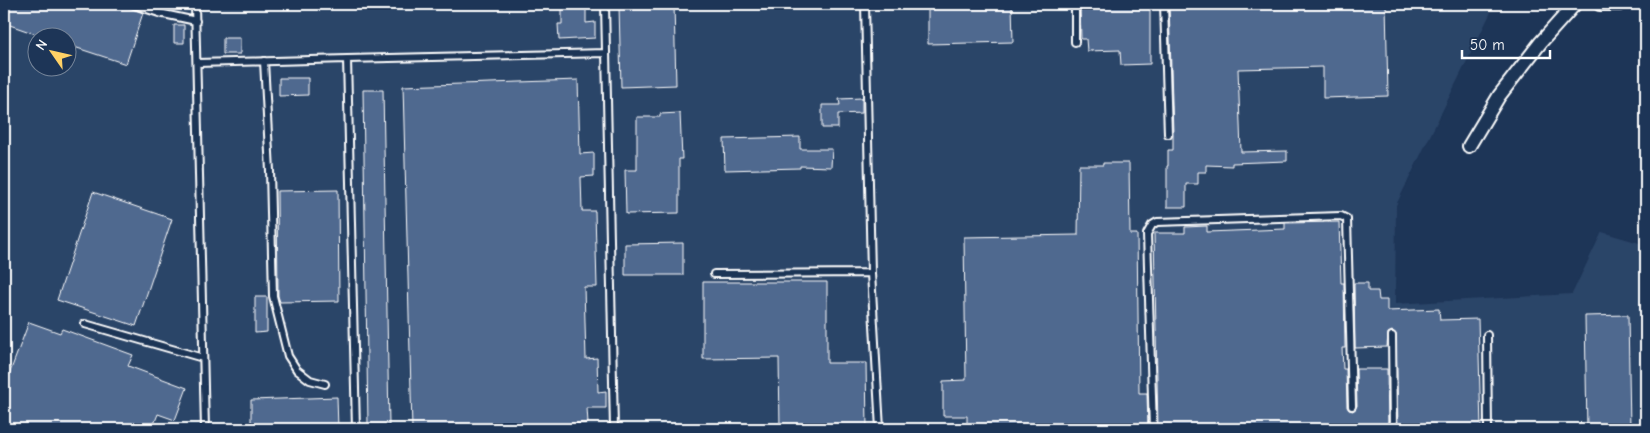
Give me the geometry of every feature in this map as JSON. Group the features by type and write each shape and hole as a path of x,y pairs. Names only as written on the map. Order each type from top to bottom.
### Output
{"street":[{"path":"1469,146 1500,96 1541,42 1575,4"},
{"path":"1600,4 1620,4"}],"lane":[{"path":"132,4 160,13 196,21"},
{"path":"195,4 205,429"},
{"path":"605,4 614,429"},
{"path":"865,4 871,273 880,429"},
{"path":"1075,4 1075,42"},
{"path":"1164,4 1168,134"},
{"path":"196,63 606,54"},
{"path":"347,59 356,429"},
{"path":"264,61 270,171 273,296 288,356 297,370 310,380 325,384"},
{"path":"1153,429 1147,234 1152,224 1157,222 1341,216 1347,219 1352,406"},
{"path":"714,274 871,273"},
{"path":"84,324 203,358"},
{"path":"1487,335 1488,429"},
{"path":"1392,336 1393,429"}],"shaded area":[{"path":"4,4 1477,4 1491,12 1396,205 1395,304 1572,294 1602,232 1646,245 1646,429 4,429"}],"building":[{"path":"8,4 119,4 143,13 126,64 78,48 78,28 28,28 28,31 4,23"},
{"path":"562,4 586,4 586,23 595,22 595,38 559,40 558,24 562,24"},
{"path":"928,4 1012,4 1013,42 928,44"},
{"path":"1080,4 1150,4 1150,64 1121,65 1120,50 1087,51 1086,39 1081,39"},
{"path":"1169,4 1386,4 1388,96 1323,98 1323,67 1238,69 1241,152 1287,151 1287,161 1232,163 1232,166 1206,165 1206,172 1198,172 1198,184 1186,184 1186,207 1167,207 1168,150 1173,150"},
{"path":"674,5 676,85 621,87 619,6"},
{"path":"174,25 184,25 184,43 174,43"},
{"path":"223,38 240,38 240,54 223,54"},
{"path":"279,78 308,78 308,95 279,96"},
{"path":"578,80 580,154 594,153 594,176 581,177 582,211 595,211 597,287 584,287 586,359 597,358 598,392 606,391 606,408 587,408 588,423 412,429 403,86"},
{"path":"363,90 383,90 389,425 368,425"},
{"path":"862,98 862,113 838,114 838,128 822,128 822,105 840,105 839,99"},
{"path":"680,113 682,159 679,159 679,213 626,214 625,170 637,170 637,117 660,117 660,114"},
{"path":"800,137 800,149 832,149 831,167 800,166 800,168 725,170 724,139"},
{"path":"1103,163 1129,163 1130,234 1137,234 1139,393 1147,393 1148,428 967,429 967,416 943,416 943,381 966,380 964,237 1078,235 1079,165 1103,165"},
{"path":"338,190 339,301 280,302 278,296 277,191"},
{"path":"93,192 172,219 136,326 57,300"},
{"path":"1339,222 1341,283 1344,283 1345,348 1342,348 1343,369 1346,369 1347,407 1353,411 1357,406 1356,369 1387,369 1388,429 1158,428 1154,233 1185,233 1185,227 1207,226 1207,232 1285,229 1285,223"},
{"path":"683,243 683,275 625,275 625,244"},
{"path":"703,282 827,282 827,363 866,363 867,429 780,429 779,358 703,359"},
{"path":"1354,283 1368,283 1368,291 1378,291 1379,300 1387,300 1387,311 1439,309 1440,320 1478,319 1481,429 1398,429 1396,334 1392,331 1388,333 1387,347 1355,348"},
{"path":"255,297 267,297 267,332 255,333"},
{"path":"1628,315 1630,429 1587,429 1585,316"},
{"path":"29,322 60,333 62,329 133,355 128,366 187,388 175,420 158,414 152,429 4,429 4,388"},
{"path":"337,397 338,429 251,429 251,400"}]}
